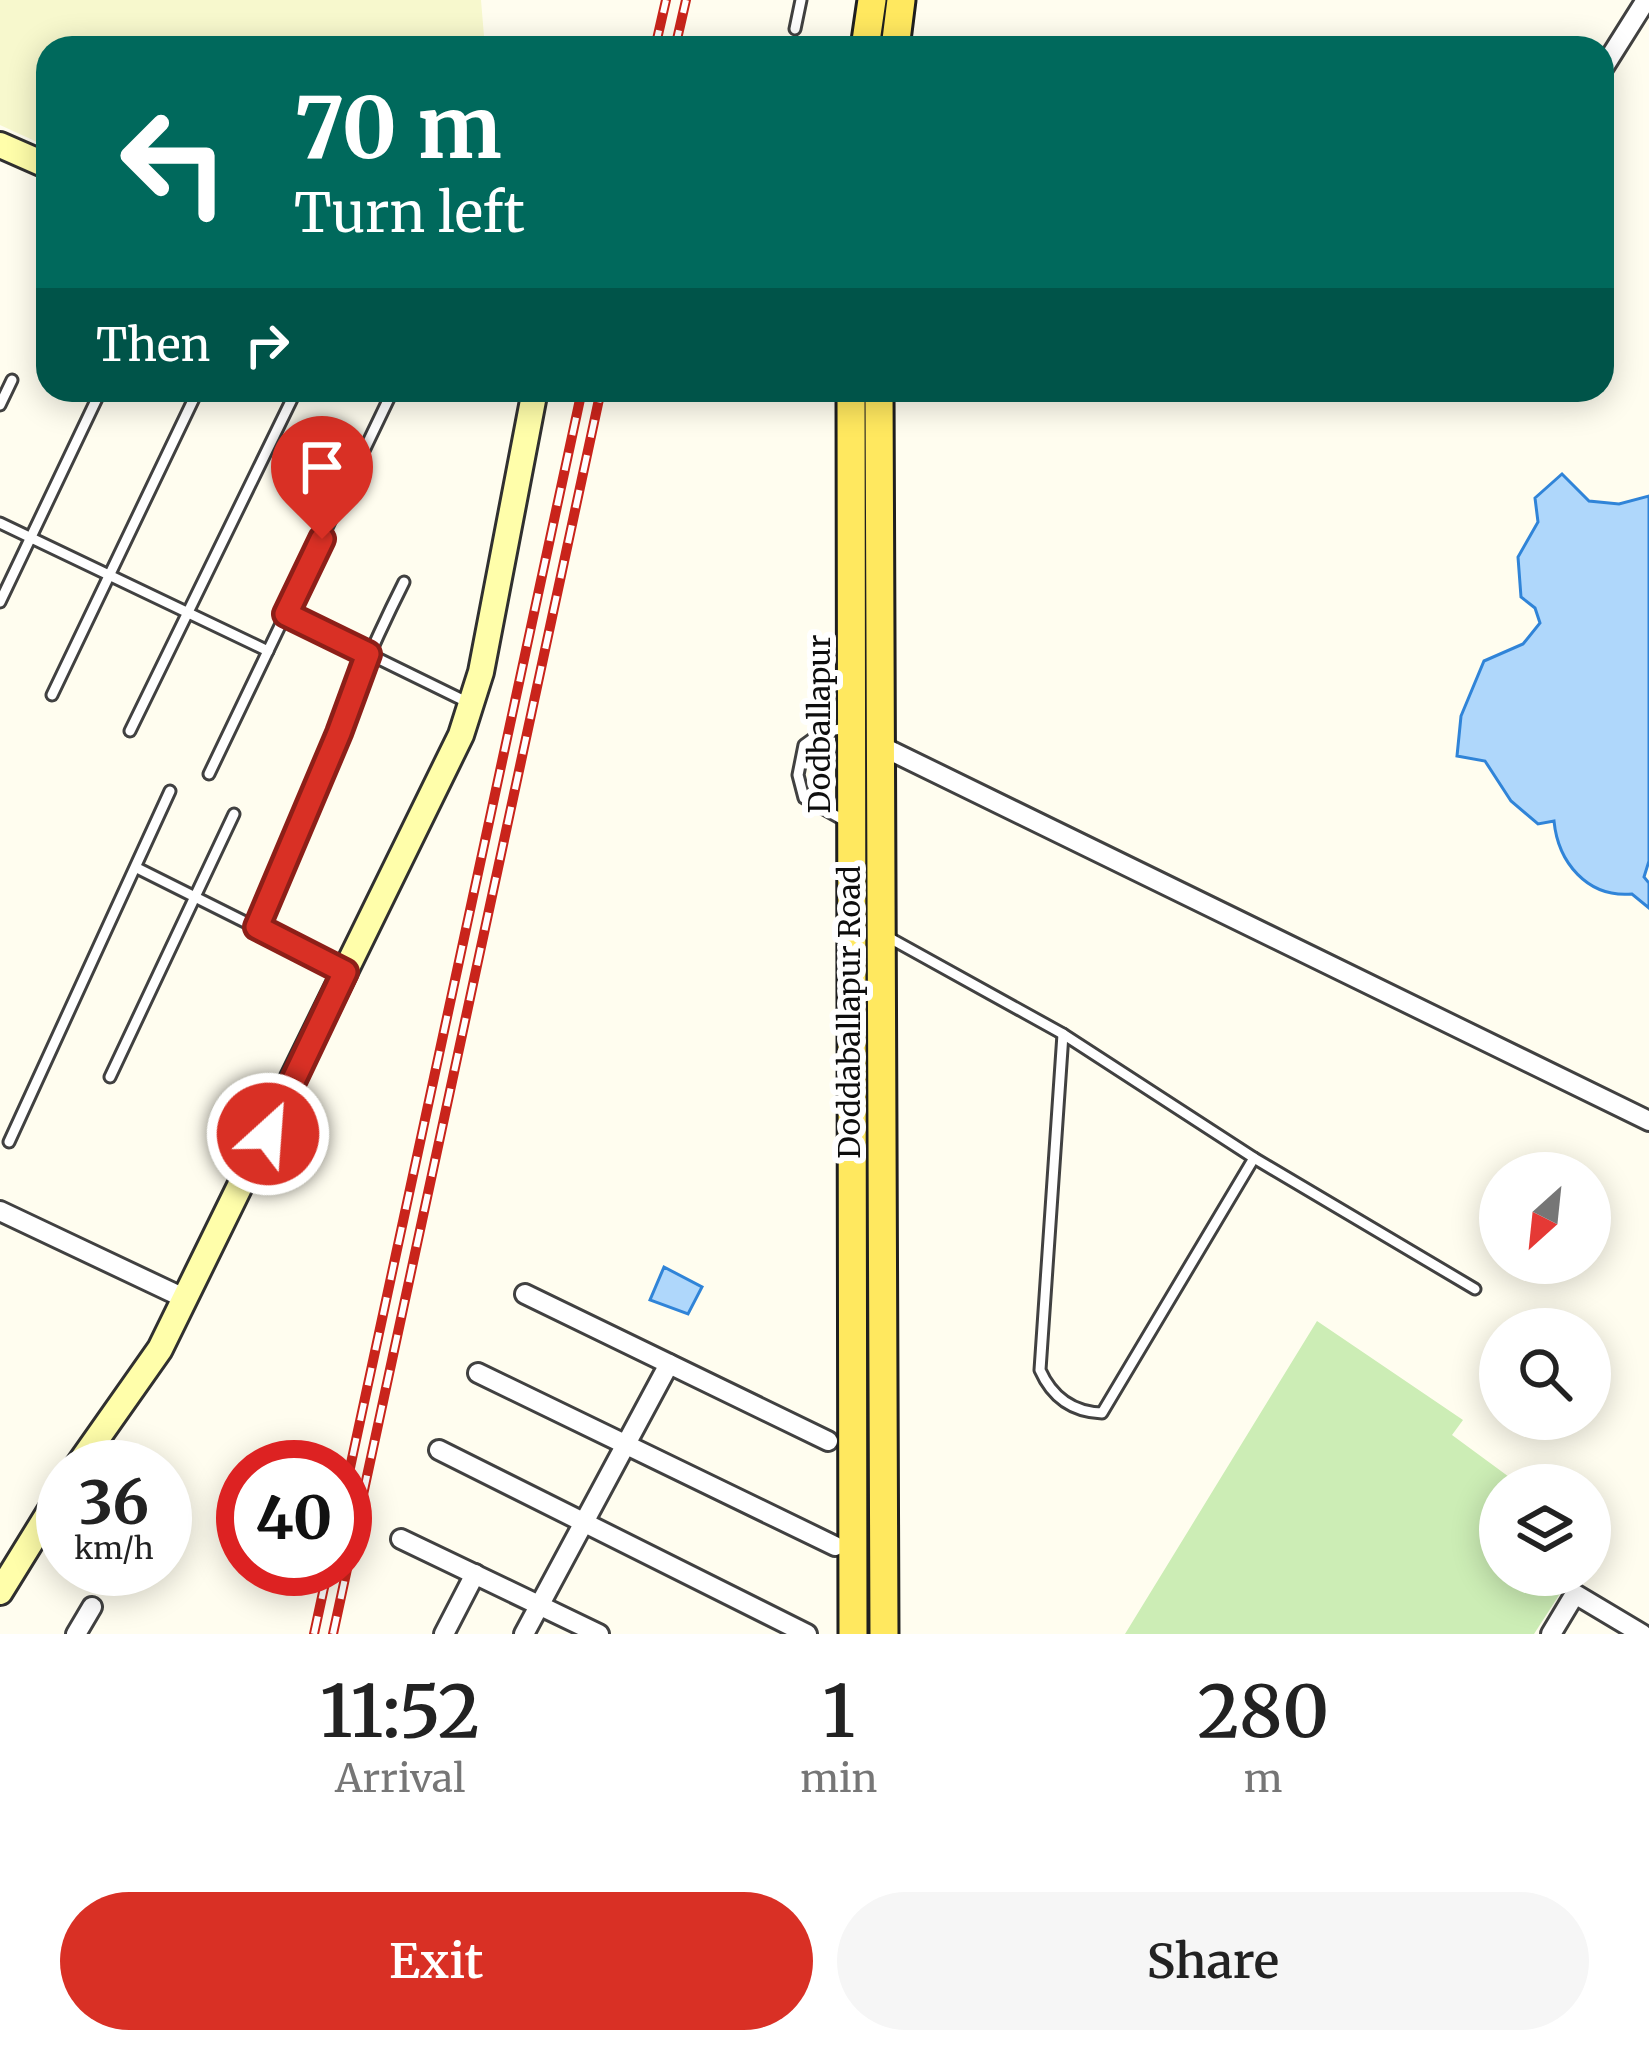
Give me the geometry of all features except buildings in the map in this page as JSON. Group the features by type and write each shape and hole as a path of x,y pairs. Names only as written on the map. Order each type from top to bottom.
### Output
{"main road":[{"path":"868,36 872,0"},
{"path":"896,36 901,0"},
{"name":"Dodballapur","path":"851,402 853,1634"},
{"name":"Doddaballapur Road","path":"879,402 884,1634"}],"street":[{"path":"1614,51 1646,0"},
{"path":"0,145 36,161"},
{"path":"96,1440 160,1349 186,1299 461,735 481,672 533,402"},
{"path":"881,746 1649,1121"},
{"path":"0,1210 186,1299"},
{"path":"525,1294 829,1441"},
{"path":"524,1634 669,1364"},
{"path":"478,1373 836,1546"},
{"path":"439,1450 807,1634"},
{"path":"0,1592 36,1534"},
{"path":"401,1539 599,1634"},
{"path":"444,1634 475,1574"},
{"path":"1551,1634 1575,1594 1642,1634"},
{"path":"76,1634 92,1607"}],"lane":[{"path":"795,29 801,0"},
{"path":"0,405 12,380"},
{"path":"0,602 95,402"},
{"path":"52,694 192,402"},
{"path":"130,731 290,402"},
{"path":"208,774 387,402"},
{"path":"0,523 268,651"},
{"path":"257,927 368,654 404,582"},
{"path":"286,614 471,704"},
{"path":"852,728 822,732 804,745 798,775 804,798 852,824"},
{"path":"9,1142 170,791"},
{"path":"110,1077 234,814"},
{"path":"137,868 345,972"},
{"path":"881,934 1063,1034 1254,1158 1475,1289"},
{"path":"1063,1034 1040,1370 1049,1390 1081,1412 1102,1413 1254,1158"}],"green space":[{"path":"0,0 481,0 484,36 36,36 36,142 0,125"},
{"path":"1317,1321 1463,1420 1452,1435 1491,1464 1479,1464 1479,1596 1558,1596 1534,1634 1125,1634"}],"water":[{"path":"1562,474 1589,501 1619,504 1649,496 1649,861 1644,877 1649,883 1649,908 1632,894 1616,894 1589,883 1569,863 1554,821 1538,824 1511,801 1485,761 1457,756 1461,716 1484,661 1523,644 1540,623 1535,608 1521,597 1518,557 1538,522 1535,498"},
{"path":"664,1267 702,1287 688,1314 650,1300"}],"railway":[{"path":"658,36 666,0"},
{"path":"678,36 686,0"},
{"path":"356,1440 579,402"},
{"path":"333,1634 598,402"},
{"path":"314,1634 322,1596"}],"route":[{"path":"268,1134 345,972 257,927 368,654 286,614 322,539"}]}
